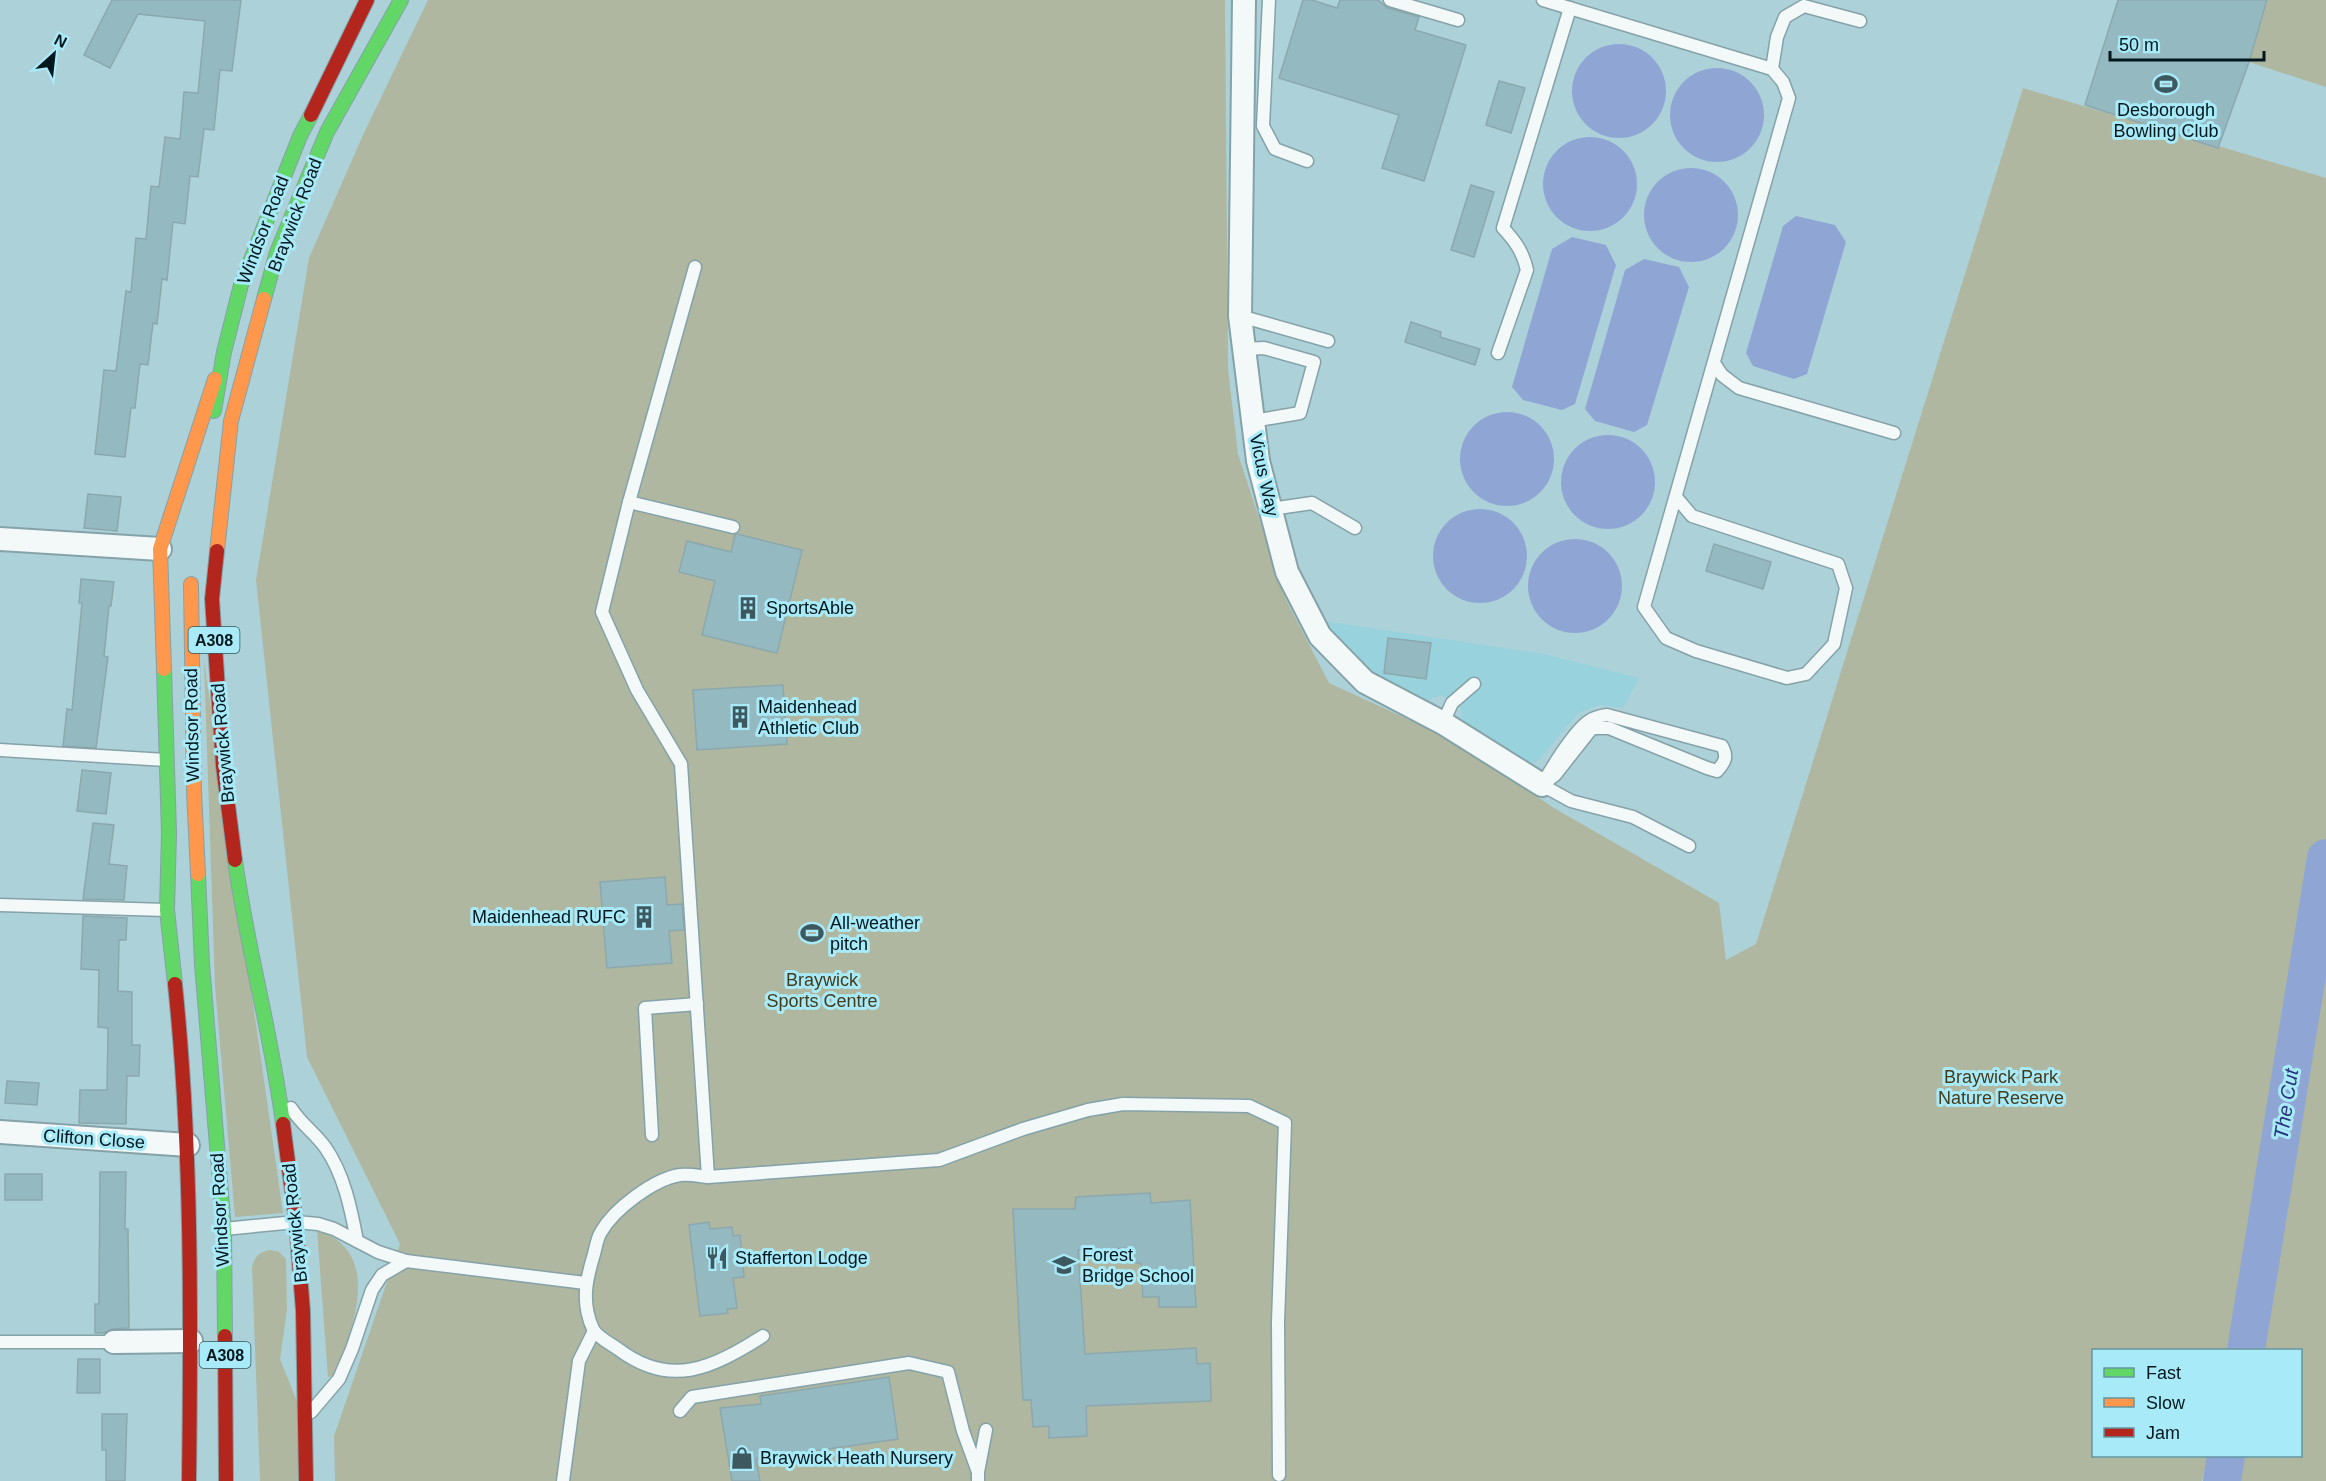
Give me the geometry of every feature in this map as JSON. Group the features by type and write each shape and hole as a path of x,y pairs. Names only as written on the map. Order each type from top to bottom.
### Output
{"main road":[{"name":"Windsor Road","path":"210,442 224,352 241,285 300,136 367,0"},
{"name":"Braywick Road","path":"306,1481 303,1311 296,1222 279,1089 242,913 223,766 212,599 231,421 277,252 327,132 401,0"},
{"path":"189,1481 191,1341 188,1145 180,1034 167,910 170,833 160,549 224,352"},
{"name":"Windsor Road","path":"193,566 190,600 194,791 226,1481"}],"street":[{"name":"Vicus Way","path":"1244,0 1240,316 1258,461 1287,572 1320,636 1365,682 1443,723 1542,785"},
{"path":"0,539 160,549"},
{"name":"Clifton Close","path":"0,1132 188,1145"},
{"path":"114,1342 191,1341"}],"lane":[{"path":"1269,0 1263,126 1275,149 1307,161"},
{"path":"1390,0 1458,20"},
{"path":"1543,0 1772,69 1783,82 1789,98 1644,607 1666,638 1695,651 1787,678 1806,674 1834,644 1846,588 1838,564 1692,516 1676,497"},
{"path":"1772,69 1777,37 1785,17 1804,6 1860,21"},
{"path":"1498,352 1527,270 1525,259 1516,243 1503,228 1570,8"},
{"path":"695,267 628,502 602,612 637,690 681,764 708,1177"},
{"path":"1240,316 1328,341"},
{"path":"1244,349 1264,348 1314,362 1300,413 1253,421"},
{"path":"1714,363 1722,375 1739,388 1894,433"},
{"path":"628,502 733,527"},
{"path":"1271,509 1312,503 1355,528"},
{"path":"1443,723 1452,703 1474,684"},
{"path":"1607,715 1722,746 1726,754 1725,763 1717,771 1609,728 1592,728 1555,775 1542,785 1551,768 1587,722 1595,717 1607,715"},
{"path":"0,750 167,760"},
{"path":"1542,785 1571,801 1633,817 1689,846"},
{"path":"0,905 167,910"},
{"path":"652,1136 645,1008 697,1004"},
{"path":"279,1089 294,1114 314,1133 326,1149 337,1169 351,1209 357,1241"},
{"path":"763,1336 733,1355 697,1369 660,1371 637,1362 594,1331 587,1309 585,1283 601,1233 621,1209 652,1186 681,1175 708,1177 939,1160 1023,1129 1088,1110 1123,1104 1249,1106 1285,1123 1278,1322 1279,1475"},
{"path":"188,1232 296,1222 318,1224 334,1229 378,1252 406,1261 585,1283"},
{"path":"301,1481 304,1419 326,1397 339,1378 352,1349 372,1290 382,1275 406,1261"},
{"path":"563,1481 579,1361 594,1331"},
{"path":"0,1342 114,1342"},
{"path":"680,1411 692,1396 909,1363 948,1372 978,1477"},
{"path":"978,1477 986,1430"}],"shaded area":[{"path":"1619,44 1637,48 1652,58 1662,73 1666,91 1662,109 1652,124 1637,134 1619,138 1601,134 1586,124 1576,109 1572,91 1576,73 1586,58 1601,48"},
{"path":"1717,68 1735,72 1750,82 1760,97 1764,115 1760,133 1750,148 1735,158 1717,162 1699,158 1684,148 1674,133 1670,115 1674,97 1684,82 1699,72"},
{"path":"1590,137 1608,141 1623,151 1633,166 1637,184 1633,202 1623,217 1608,227 1590,231 1572,227 1557,217 1547,202 1543,184 1547,166 1557,151 1572,141"},
{"path":"1691,168 1709,172 1724,182 1734,197 1738,215 1734,233 1724,248 1709,258 1691,262 1673,258 1658,248 1648,233 1644,215 1648,197 1658,182 1673,172"},
{"path":"1796,216 1835,225 1846,242 1807,374 1794,379 1753,366 1746,353 1783,226"},
{"path":"1572,237 1606,245 1616,265 1575,404 1562,410 1523,400 1512,387 1552,249"},
{"path":"1644,259 1679,267 1689,287 1647,425 1634,432 1595,421 1585,409 1625,270"},
{"path":"1507,412 1525,416 1540,426 1550,441 1554,459 1550,477 1540,492 1525,502 1507,506 1489,502 1474,492 1464,477 1460,459 1464,441 1474,426 1489,416"},
{"path":"1608,435 1626,439 1641,449 1651,464 1655,482 1651,500 1641,515 1626,525 1608,529 1590,525 1575,515 1565,500 1561,482 1565,464 1575,449 1590,439"},
{"path":"1480,509 1498,513 1513,523 1523,538 1527,556 1523,574 1513,589 1498,599 1480,603 1462,599 1447,589 1437,574 1433,556 1437,538 1447,523 1462,513"},
{"path":"1575,539 1593,543 1608,553 1618,568 1622,586 1618,604 1608,619 1593,629 1575,633 1557,629 1542,619 1532,604 1528,586 1532,568 1542,553 1557,543"},
{"path":"1324,621 1544,654 1639,678 1623,708 1599,705 1578,713 1538,761 1528,763 1462,720 1460,705 1441,695 1426,701 1373,675 1344,650"}],"green space":[{"name":"Braywick Sports Centre","path":"428,0 1225,0 1228,369 1238,454 1286,600 1329,683 1451,739 1554,808 1719,903 1726,960 1756,944 2023,88 2326,178 2326,884 2229,1349 2092,1349 2092,1457 2208,1457 2202,1481 335,1481 334,1436 400,1244 307,1057 256,580 309,258 363,135"},
{"name":"Desborough Bowling Club","path":"2268,0 2326,0 2326,87 2249,62"},
{"path":"204,660 283,1213 235,1217 215,986"},
{"path":"2317,951 2326,952 2326,1481 2233,1481 2237,1457 2302,1457 2302,1349 2254,1349"},
{"path":"317,1230 338,1240 350,1255 357,1272 358,1292 350,1333 336,1371 328,1377"},
{"path":"270,1250 279,1252 286,1259 287,1310 280,1359 304,1419 299,1481 260,1481 252,1267 258,1255"}],"building":[{"path":"112,0 241,0 232,71 220,70 214,130 204,129 198,177 190,176 185,224 173,222 167,280 162,279 157,324 153,323 148,365 140,364 135,408 131,408 125,457 95,454 104,370 116,371 126,291 131,292 136,238 146,239 151,186 159,187 165,137 180,139 184,92 198,93 205,21 138,14 110,68 84,55"},
{"path":"1303,0 1312,0 1337,8 1340,0 1378,0 1388,8 1419,17 1415,30 1466,45 1424,181 1382,168 1399,115 1279,78"},
{"name":"Desborough Bowling Club","path":"2118,0 2267,0 2249,62 2218,148 2085,105"},
{"path":"1499,81 1525,88 1511,133 1486,125"},
{"path":"1471,185 1494,192 1474,257 1451,250"},
{"path":"1411,322 1441,332 1440,337 1480,349 1475,365 1405,342"},
{"path":"88,494 121,497 117,531 84,528"},
{"name":"SportsAble","path":"737,534 802,550 777,653 702,635 715,581 679,572 687,541 731,552"},
{"path":"1714,544 1771,562 1763,589 1706,571"},
{"path":"81,579 114,582 111,606 109,606 104,656 108,657 96,748 63,746 67,709 72,710 82,603 79,603"},
{"path":"1388,638 1431,643 1426,679 1384,673"},
{"name":"Maidenhead Athletic Club","path":"783,685 787,744 697,750 693,690"},
{"path":"82,770 111,773 106,814 77,811"},
{"path":"93,823 114,825 109,864 127,866 124,900 83,899"},
{"name":"Maidenhead RUFC","path":"665,877 667,905 682,904 684,930 669,931 672,963 607,968 600,882"},
{"path":"83,916 127,918 126,940 119,940 118,991 132,992 132,1045 140,1045 139,1076 127,1076 126,1124 79,1123 80,1090 107,1090 108,1028 98,1027 99,970 81,969"},
{"path":"7,1081 39,1083 37,1105 5,1103"},
{"path":"100,1172 126,1172 125,1229 128,1229 129,1328 95,1333 95,1304 99,1304"},
{"path":"5,1174 42,1174 42,1200 5,1200"},
{"path":"1150,1193 1151,1203 1190,1200 1196,1307 1159,1307 1159,1297 1143,1297 1141,1263 1136,1263 1132,1248 1078,1250 1085,1354 1196,1348 1197,1364 1210,1363 1211,1401 1086,1406 1087,1436 1049,1438 1049,1426 1033,1427 1031,1400 1023,1400 1013,1209 1075,1209 1076,1197"},
{"name":"Stafferton Lodge","path":"709,1222 710,1229 732,1227 733,1236 740,1235 744,1277 733,1278 737,1308 727,1309 728,1313 700,1316 689,1225"},
{"path":"78,1359 100,1359 100,1393 77,1393"},
{"path":"889,1377 898,1439 756,1459 760,1481 732,1481 720,1408 761,1404 760,1396"},
{"path":"102,1414 127,1414 125,1481 106,1481 106,1450 102,1450"}],"waterway":[{"name":"The Cut","path":"2246,1349 2326,858"},
{"name":"The Cut","path":"2222,1481 2226,1457"}],"traffic: fast":[{"path":"264,299 277,252 327,132 401,0"},
{"path":"214,411 224,352 241,285 300,136 311,115"},
{"path":"164,669 169,833 167,910 175,984"},
{"path":"235,860 273,1058 283,1124"},
{"path":"198,874 202,964 224,1230 225,1336"}],"traffic: slow":[{"path":"217,551 231,421 264,299"},
{"path":"164,669 160,549 215,379"},
{"path":"191,584 194,791 198,874"}],"traffic: jam":[{"path":"311,115 367,0"},
{"path":"217,551 212,599 223,766 235,860"},
{"path":"175,984 181,1046 187,1170 190,1294 189,1481"},
{"path":"283,1124 296,1222 303,1311 306,1481"},
{"path":"225,1336 226,1481"}],"place":[{"name":"Desborough Bowling Club","path":"2166,84"},
{"name":"SportsAble","path":"748,608"},
{"name":"Maidenhead Athletic Club","path":"740,717"},
{"name":"Maidenhead RUFC","path":"644,917"},
{"name":"All-weather pitch","path":"812,933"},
{"name":"Stafferton Lodge","path":"717,1258"},
{"name":"Forest Bridge School","path":"1064,1265"},
{"name":"Braywick Heath Nursery","path":"742,1458"}],"park label":[{"name":"Braywick Park Nature Reserve","path":"2001,1087"}]}
